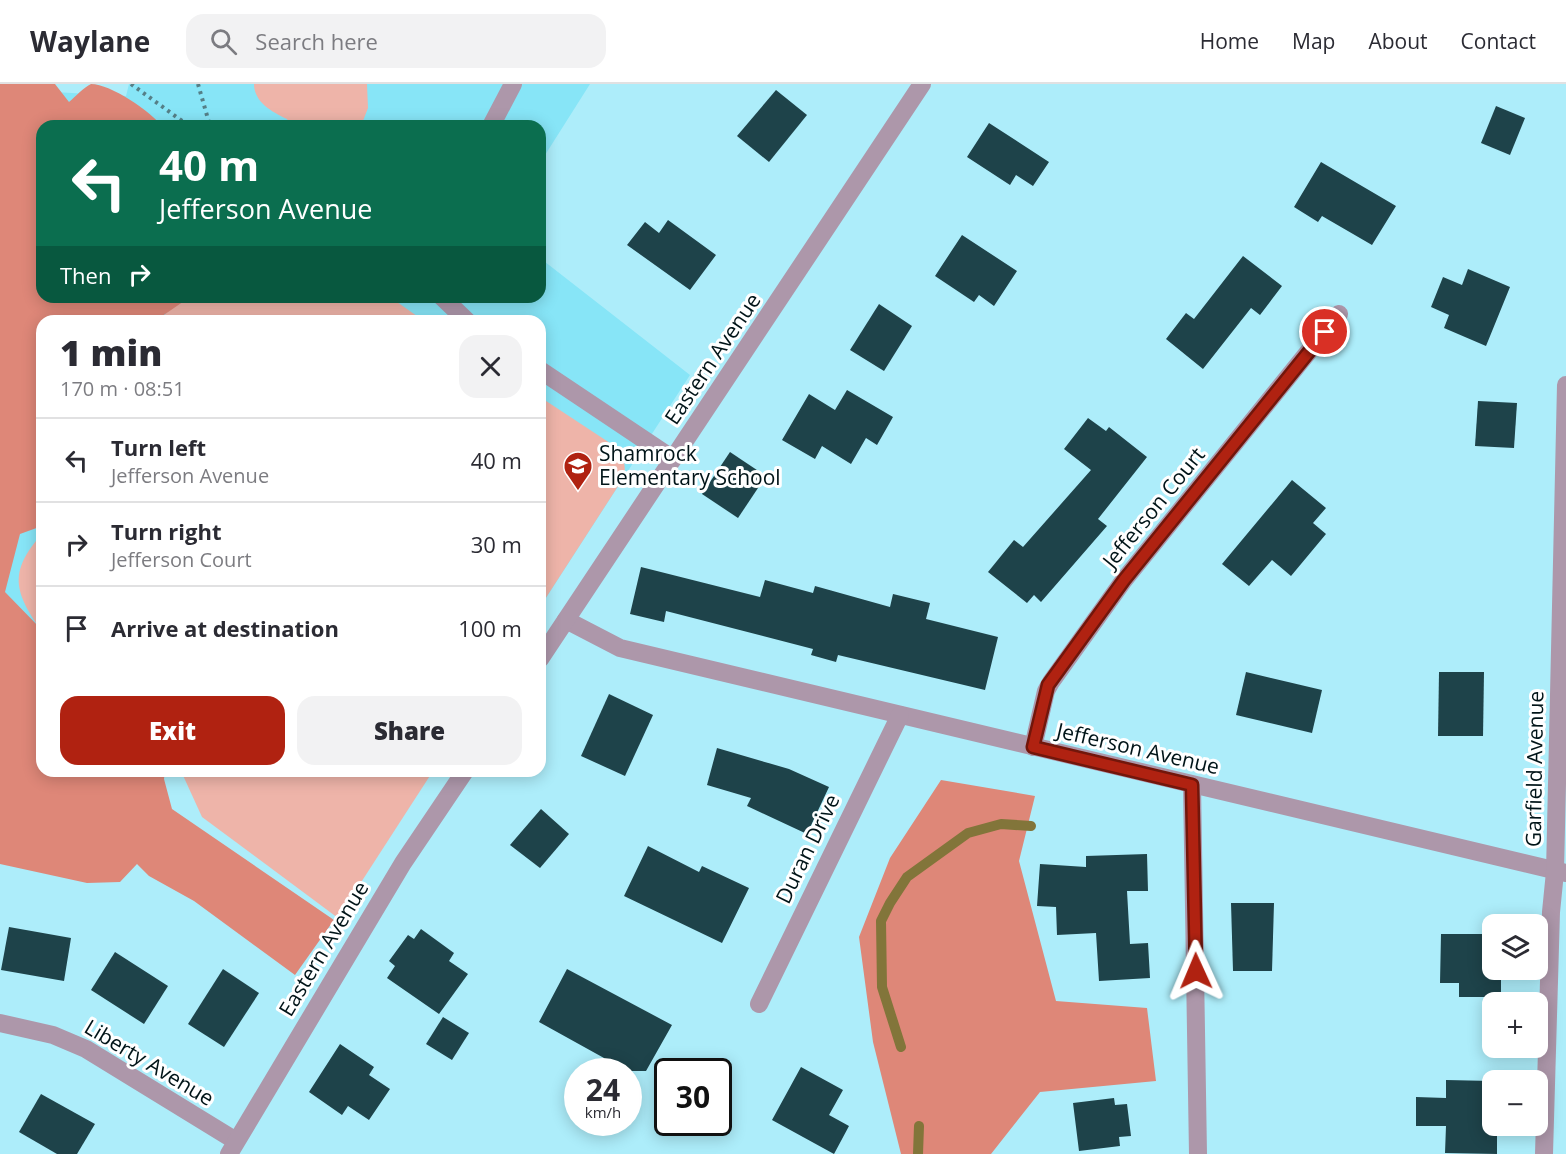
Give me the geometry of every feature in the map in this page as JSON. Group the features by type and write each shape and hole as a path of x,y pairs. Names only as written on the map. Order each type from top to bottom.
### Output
{"street":[{"path":"494,120 513,84"},
{"name":"Eastern Avenue","path":"546,650 922,84"},
{"path":"448,303 461,315"},
{"name":"Jefferson Court","path":"1033,747 1048,685 1124,580 1339,314"},
{"path":"546,374 674,459"},
{"name":"Garfield Avenue","path":"1544,1154 1551,912 1561,872 1566,385"},
{"name":"Jefferson Avenue","path":"566,620 620,648 1192,785 1515,859 1561,872"},
{"name":"Duran Drive","path":"759,1004 900,715"},
{"name":"Eastern Avenue","path":"232,1147 379,902 461,777"},
{"path":"1192,785 1198,1154"},
{"name":"Liberty Avenue","path":"0,1023 53,1035 86,1048 232,1147"}],"path":[{"path":"131,84 181,120"},
{"path":"198,84 208,120"}],"shaded area":[{"path":"0,84 55,84 69,102 91,84 109,89 130,100 156,120 36,120 36,303 181,303 164,315 36,315 36,528 20,534 5,592 36,624 36,777 164,777 172,809 334,920 295,975 194,901 149,876 137,864 120,882 87,883 0,864"},
{"name":"Shamrock Elementary School","path":"129,84 590,84 546,154 546,120 36,120 36,303 546,303 546,263 690,375 546,598 546,315 36,315 36,729 0,714 0,89 126,96"},
{"path":"254,84 367,84 368,108 363,120 287,120 260,101"},
{"path":"176,303 398,303 416,315 164,315"},
{"path":"546,401 616,447 623,457 624,477 546,598"},
{"path":"36,542 36,623 26,606 19,583 23,560"},
{"path":"184,777 429,777 338,918 202,817"},
{"path":"941,780 1035,796 1019,861 1056,1001 1147,1008 1156,1081 1040,1092 991,1154 901,1154 873,1042 859,937 890,858"}],"building":[{"path":"776,90 807,115 769,162 737,136"},
{"path":"1496,106 1525,118 1510,155 1481,143"},
{"path":"989,123 1049,162 1033,186 1016,175 1010,185 967,157"},
{"path":"1321,162 1396,206 1372,245 1322,216 1318,222 1294,207"},
{"path":"668,220 716,255 690,290 627,245 645,222 659,233"},
{"path":"962,235 1017,271 994,306 979,295 974,302 935,276"},
{"path":"1243,256 1282,286 1260,315 1251,308 1203,369 1166,339 1186,313 1194,319"},
{"path":"1468,269 1510,287 1486,346 1444,328 1449,315 1431,307 1443,277 1462,285"},
{"path":"879,304 912,326 884,371 850,350"},
{"path":"847,390 893,417 877,445 866,438 851,464 822,446 815,459 782,440 809,394 835,410"},
{"path":"1478,401 1517,403 1514,448 1475,446"},
{"path":"1088,418 1106,431 1109,427 1147,457 1098,519 1107,526 1041,602 1034,595 1027,603 988,572 1014,540 1023,547 1091,470 1064,449"},
{"path":"730,452 766,476 738,518 702,494"},
{"path":"1292,480 1326,508 1313,523 1326,534 1291,576 1272,560 1249,586 1222,564"},
{"path":"641,567 760,597 765,580 813,593 815,586 890,607 893,594 930,603 926,619 998,637 985,690 838,655 836,662 811,655 813,649 666,611 664,622 630,614"},
{"path":"1246,672 1322,690 1312,733 1236,715"},
{"path":"1439,672 1484,672 1483,736 1438,736"},
{"path":"609,694 653,715 625,776 581,756"},
{"path":"717,748 789,769 829,787 807,834 747,806 751,798 707,785"},
{"path":"541,809 569,834 540,868 510,845"},
{"path":"648,846 699,872 702,866 749,888 722,943 624,896"},
{"path":"1147,854 1148,891 1127,891 1130,944 1148,943 1150,978 1099,981 1096,933 1057,935 1056,907 1037,906 1040,864 1086,867 1086,856"},
{"path":"1231,903 1274,903 1272,971 1233,971"},
{"path":"9,927 71,938 64,981 1,970"},
{"path":"421,929 454,953 449,961 468,974 439,1014 387,978 395,966 389,961 408,935 414,939"},
{"path":"1441,934 1482,934 1482,980 1501,980 1501,992 1482,992 1482,997 1459,997 1459,983 1440,983"},
{"path":"115,952 168,986 144,1024 91,990"},
{"path":"223,969 259,993 224,1047 188,1024"},
{"path":"567,969 672,1025 646,1071 642,1071 642,1058 604,1058 539,1022"},
{"path":"443,1017 469,1033 452,1060 426,1044"},
{"path":"340,1044 374,1067 369,1075 390,1089 369,1120 348,1106 342,1115 309,1092"},
{"path":"801,1067 843,1090 829,1115 849,1126 834,1154 772,1120"},
{"path":"1446,1080 1482,1081 1482,1136 1497,1136 1497,1154 1445,1153 1446,1126 1416,1126 1416,1097 1446,1098"},
{"path":"41,1094 95,1124 77,1154 57,1154 19,1132"},
{"path":"1114,1098 1115,1105 1127,1104 1131,1136 1119,1137 1120,1146 1079,1151 1073,1103"}],"waterway":[{"path":"901,1047 882,987 881,921 890,903 907,877 968,833 1001,824 1031,826"},
{"path":"918,1154 919,1126"}],"place":[{"name":"Shamrock Elementary School","path":"578,492"}],"route":[{"path":"1196,971 1195,840 1192,785 1033,747 1048,685 1124,580 1325,332"}]}
